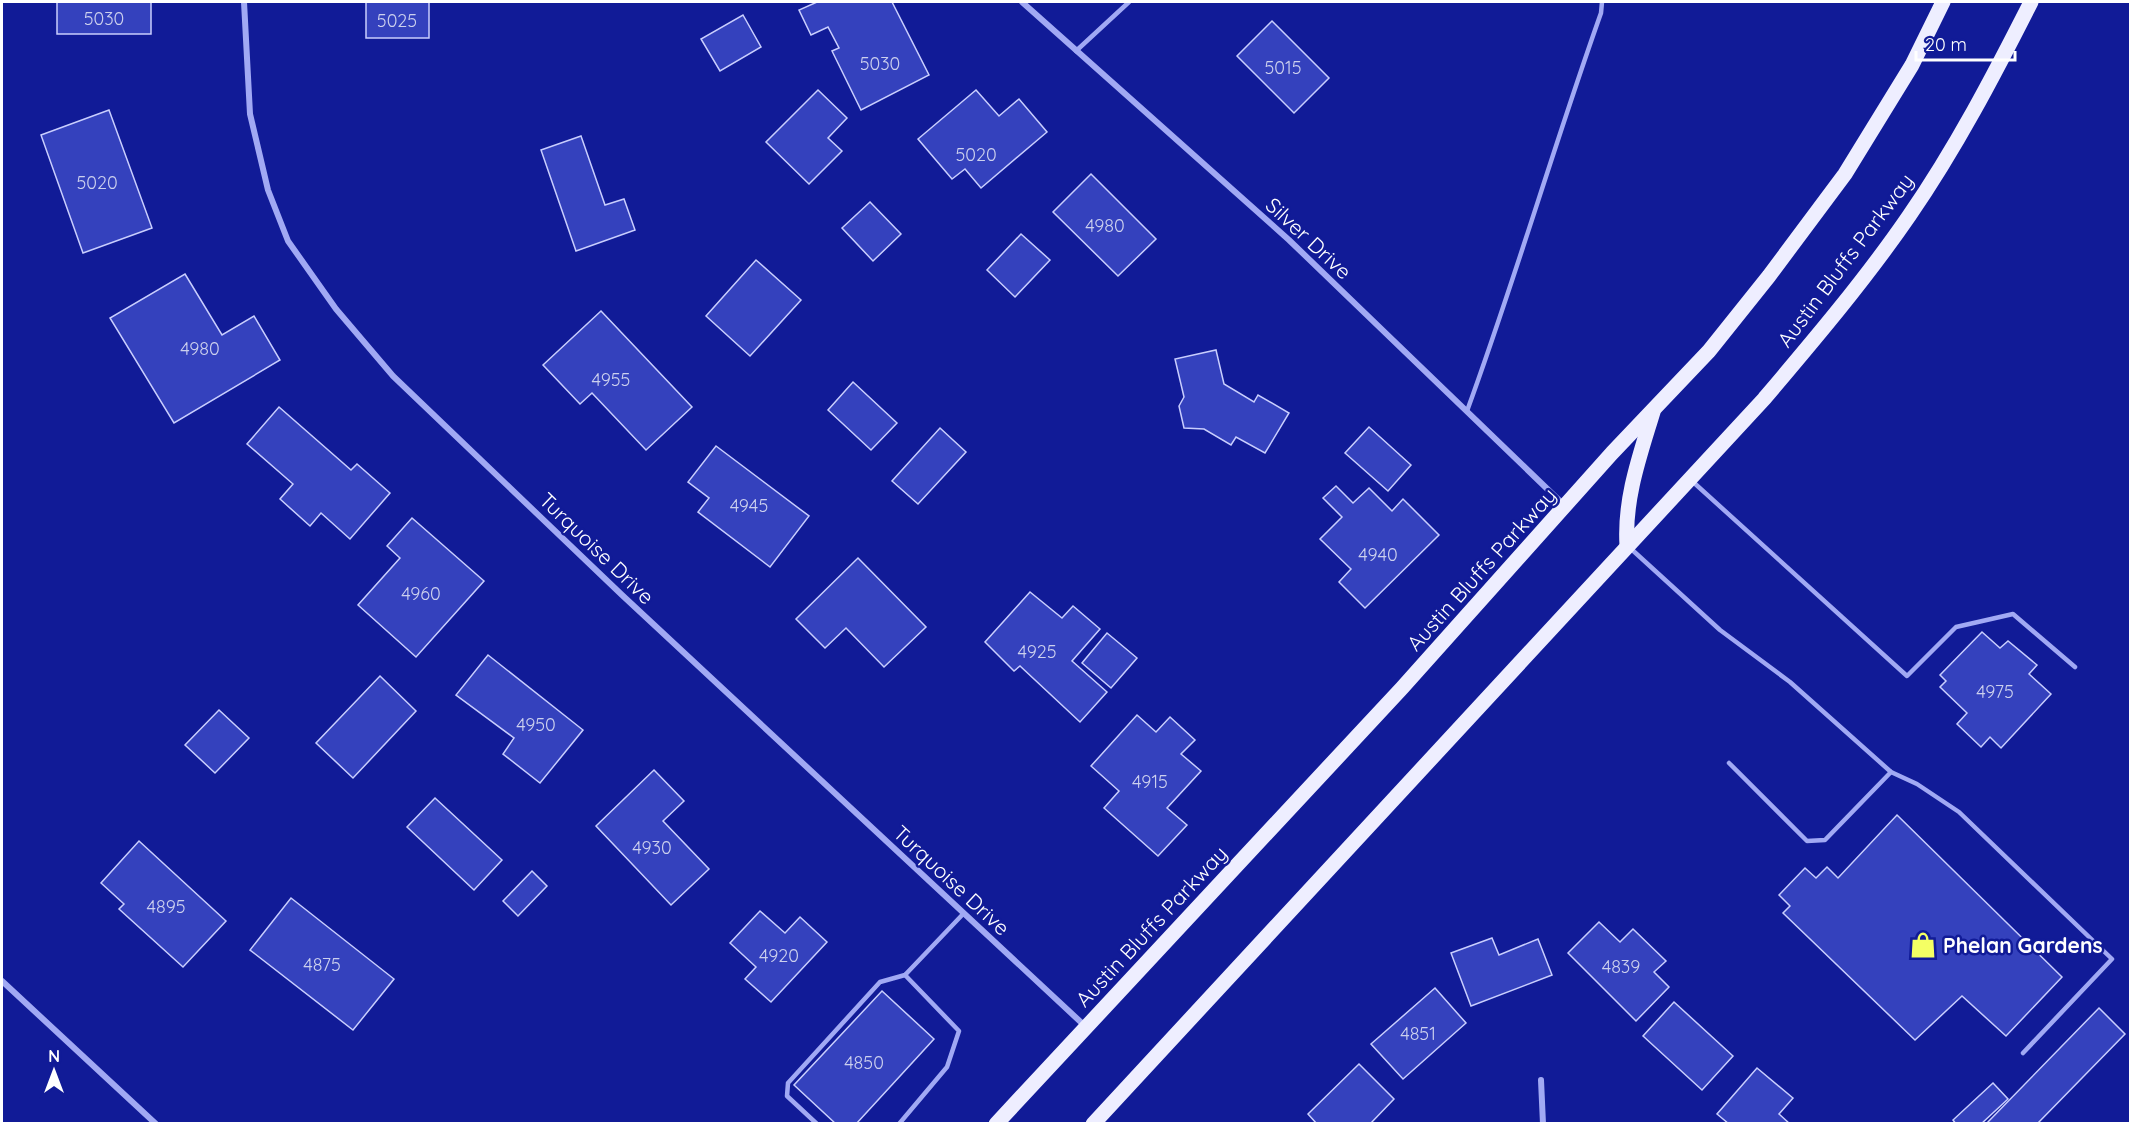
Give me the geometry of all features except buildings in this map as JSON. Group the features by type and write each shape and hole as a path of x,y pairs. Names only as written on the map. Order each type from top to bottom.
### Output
{"main road":[{"name":"Austin Bluffs Parkway","path":"996,1124 1402,688 1565,506 1709,351 1769,276 1845,174 1912,64 1943,2"},
{"name":"Austin Bluffs Parkway","path":"1093,1124 1764,399 1832,319 1909,216 1979,102 2031,2"},
{"path":"1627,545 1626,522 1630,496 1635,471 1654,409"}],"street":[{"name":"Turquoise Drive","path":"244,2 250,114 268,190 288,242 336,309 402,384 622,595 1086,1026"},
{"name":"Silver Drive","path":"1022,2 1288,240 1565,506"},
{"path":"2,981 156,1124"},
{"path":"1541,1080 1543,1124"}],"lane":[{"path":"1076,51 1129,2"},
{"path":"1467,411 1501,318 1602,2"},
{"path":"1690,479 1907,676 1956,627 2013,614 2075,668"},
{"path":"1627,545 1720,630 1790,682 1891,772 1917,784 1959,812 2112,958 2023,1053"},
{"path":"1729,763 1808,841 1825,840 1891,772"},
{"path":"817,1124 787,1096 788,1083 880,982 904,975 964,913"},
{"path":"899,1124 947,1067 959,1031 904,975"}],"place":[{"name":"Phelan Gardens","path":"1923,945"}]}
